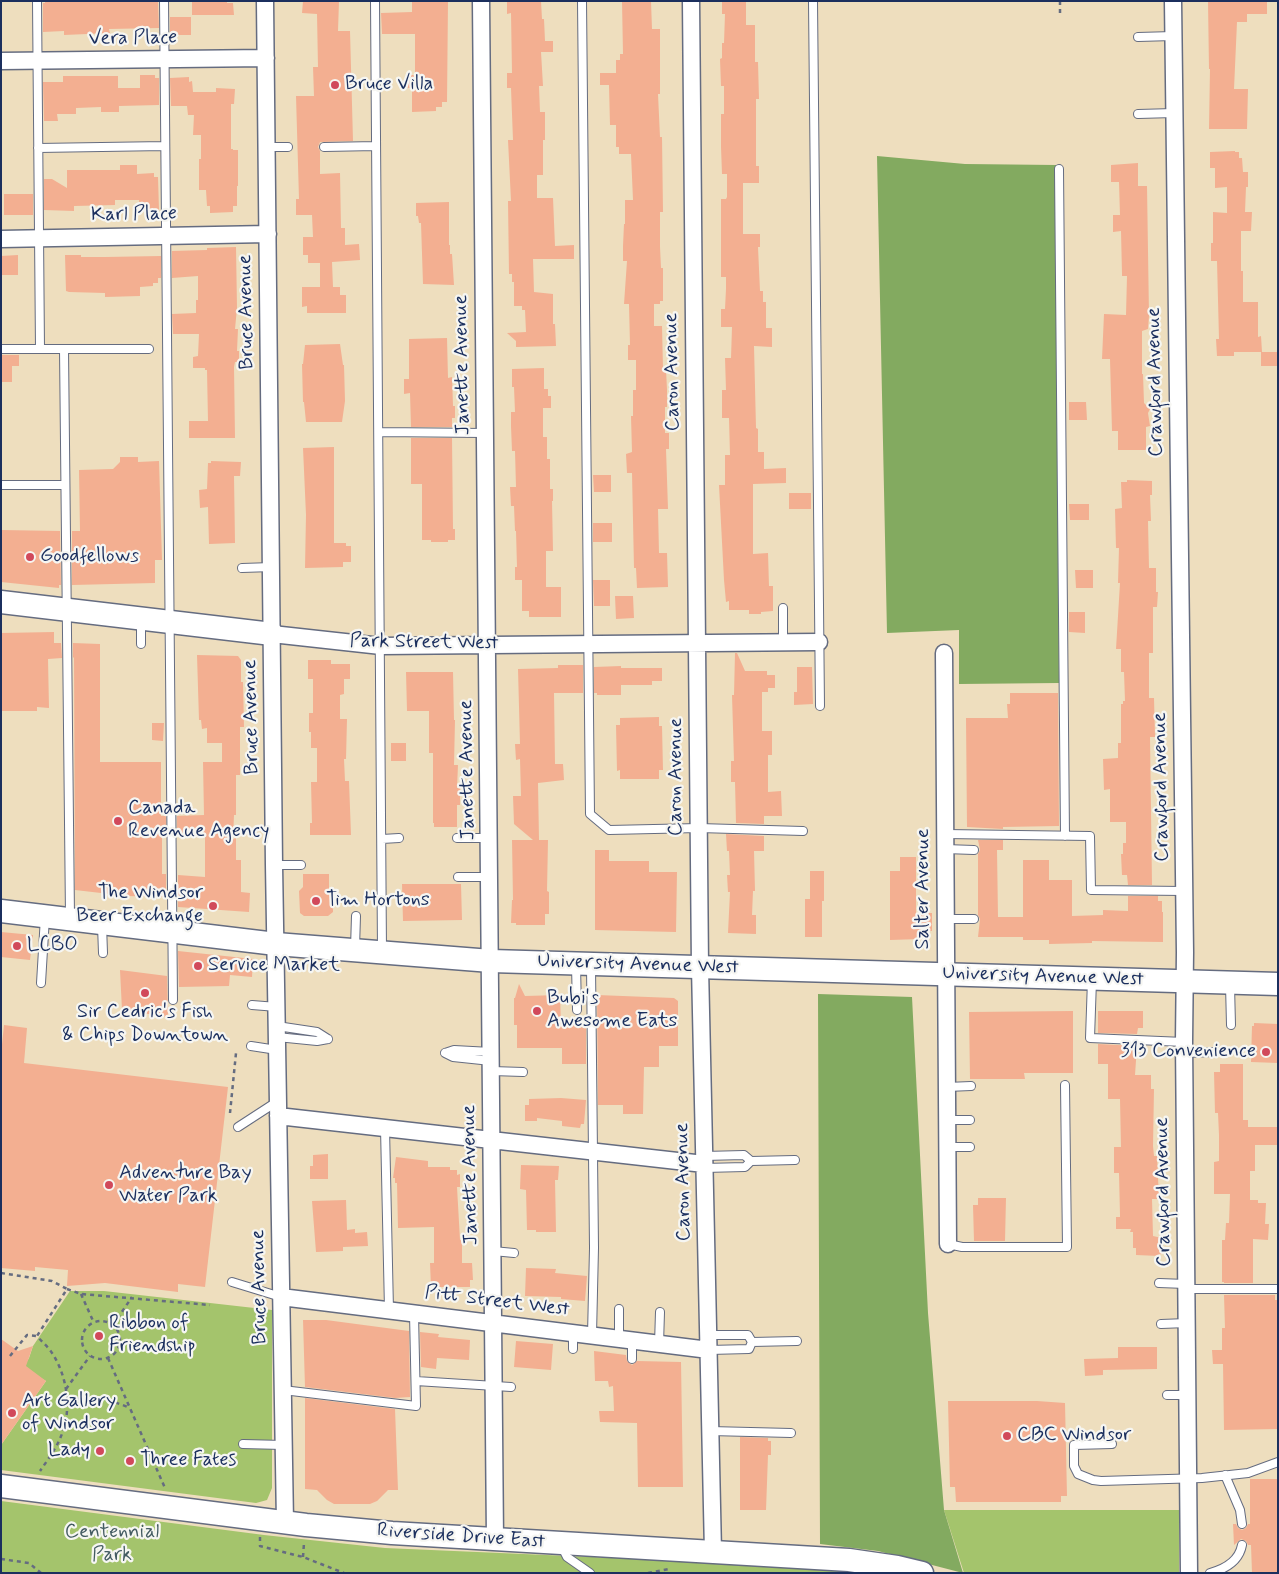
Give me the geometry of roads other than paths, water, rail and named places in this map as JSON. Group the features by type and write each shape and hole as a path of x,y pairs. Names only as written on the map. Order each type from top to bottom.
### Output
{"main road":[{"name":"Park Street West","path":"1,602 272,634"},
{"name":"University Avenue West","path":"1,911 276,944 491,961 1278,984"},
{"name":"Riverside Drive East","path":"1,1486 285,1523 384,1532 849,1560 897,1567 922,1573"}],"street":[{"name":"Bruce Avenue","path":"265,1 274,865 285,1523"},
{"name":"Janette Avenue","path":"481,1 495,1538"},
{"name":"Caron Avenue","path":"691,1 700,967 713,1552"},
{"name":"Crawford Avenue","path":"1173,1 1184,891 1189,1573"},
{"name":"Vera Place","path":"1,61 266,58"},
{"name":"Karl Place","path":"1,239 268,234"},
{"name":"Park Street West","path":"272,634 381,646 819,642"},
{"name":"Salter Avenue","path":"944,653 948,1244"},
{"path":"278,1108 385,1128 704,1162"},
{"name":"Pitt Street West","path":"281,1297 494,1323 573,1341 592,1336 659,1344 708,1343"}],"lane":[{"path":"37,1 40,349"},
{"path":"164,1 174,1000"},
{"path":"375,1 382,952"},
{"path":"582,1 590,814 609,830 699,828 803,831"},
{"path":"813,1 820,706"},
{"path":"1138,37 1173,36"},
{"path":"1138,114 1174,113"},
{"path":"38,148 165,146"},
{"path":"324,147 376,146"},
{"path":"267,147 288,147"},
{"path":"1059,169 1066,836"},
{"path":"1,349 148,350"},
{"path":"64,350 70,919"},
{"path":"379,432 485,433"},
{"path":"1,485 65,485"},
{"path":"242,568 272,567"},
{"path":"783,608 783,642"},
{"path":"141,618 141,644"},
{"path":"945,841 1090,836 1090,890 1184,891"},
{"path":"382,839 399,838"},
{"path":"457,838 490,838"},
{"path":"945,841 974,850"},
{"path":"274,865 301,865"},
{"path":"458,877 490,878"},
{"path":"41,983 45,916"},
{"path":"355,950 356,916"},
{"path":"946,919 974,919"},
{"path":"102,923 103,953"},
{"path":"577,1010 583,964"},
{"path":"583,964 593,1151 594,1248 592,1336"},
{"path":"1092,978 1090,1038 1184,1047 1214,1052"},
{"path":"1230,982 1231,1025"},
{"path":"252,1005 277,1007"},
{"path":"251,1046 277,1037 316,1032 328,1039 316,1041 277,1037"},
{"path":"492,1062 453,1057 445,1053 454,1050 492,1062 523,1072"},
{"path":"948,1244 962,1248 1067,1247 1065,1085"},
{"path":"947,1087 971,1086"},
{"path":"238,1127 278,1108"},
{"path":"947,1120 970,1120"},
{"path":"385,1128 389,1310"},
{"path":"947,1147 970,1147"},
{"path":"704,1162 744,1155 751,1161"},
{"path":"704,1162 745,1166 751,1161 795,1160"},
{"path":"493,1251 514,1253"},
{"path":"232,1282 281,1297"},
{"path":"1159,1283 1186,1286 1278,1289"},
{"path":"620,1309 625,1340 632,1359"},
{"path":"659,1344 660,1312"},
{"path":"282,1390 416,1406 414,1314"},
{"path":"1161,1324 1187,1323"},
{"path":"708,1343 748,1335 752,1342"},
{"path":"752,1342 797,1341"},
{"path":"708,1343 749,1349 752,1342"},
{"path":"416,1381 511,1387"},
{"path":"1167,1395 1187,1395"},
{"path":"710,1431 791,1434"},
{"path":"243,1444 283,1446"},
{"path":"1112,1444 1074,1445 1074,1466 1078,1474 1101,1481 1188,1479 1248,1473 1278,1462"},
{"path":"1225,1475 1240,1510 1242,1524"},
{"path":"560,1543 567,1557 590,1573"},
{"path":"1210,1573 1232,1564 1241,1551 1242,1545"}],"place":[{"name":"Bruce Villa","path":"335,85"},
{"name":"Goodfellows","path":"30,557"},
{"name":"Canada Revenue Agency","path":"118,821"},
{"name":"Tim Hortons","path":"316,901"},
{"name":"The Windsor Beer Exchange","path":"213,906"},
{"name":"LCBO","path":"17,946"},
{"name":"Service Market","path":"198,966"},
{"name":"Sir Cedric's Fish & Chips Downtown","path":"145,993"},
{"name":"Bubi's Awesome Eats","path":"537,1011"},
{"name":"313 Convenience","path":"1266,1052"},
{"name":"Adventure Bay Water Park","path":"109,1185"},
{"name":"Ribbon of Friendship","path":"99,1336"},
{"name":"Art Gallery of Windsor","path":"12,1413"},
{"name":"CBC Windsor","path":"1007,1436"},
{"name":"Lady","path":"100,1451"},
{"name":"Three Fates","path":"130,1461"}],"park label":[{"name":"Centennial Park","path":"112,1544"}]}
